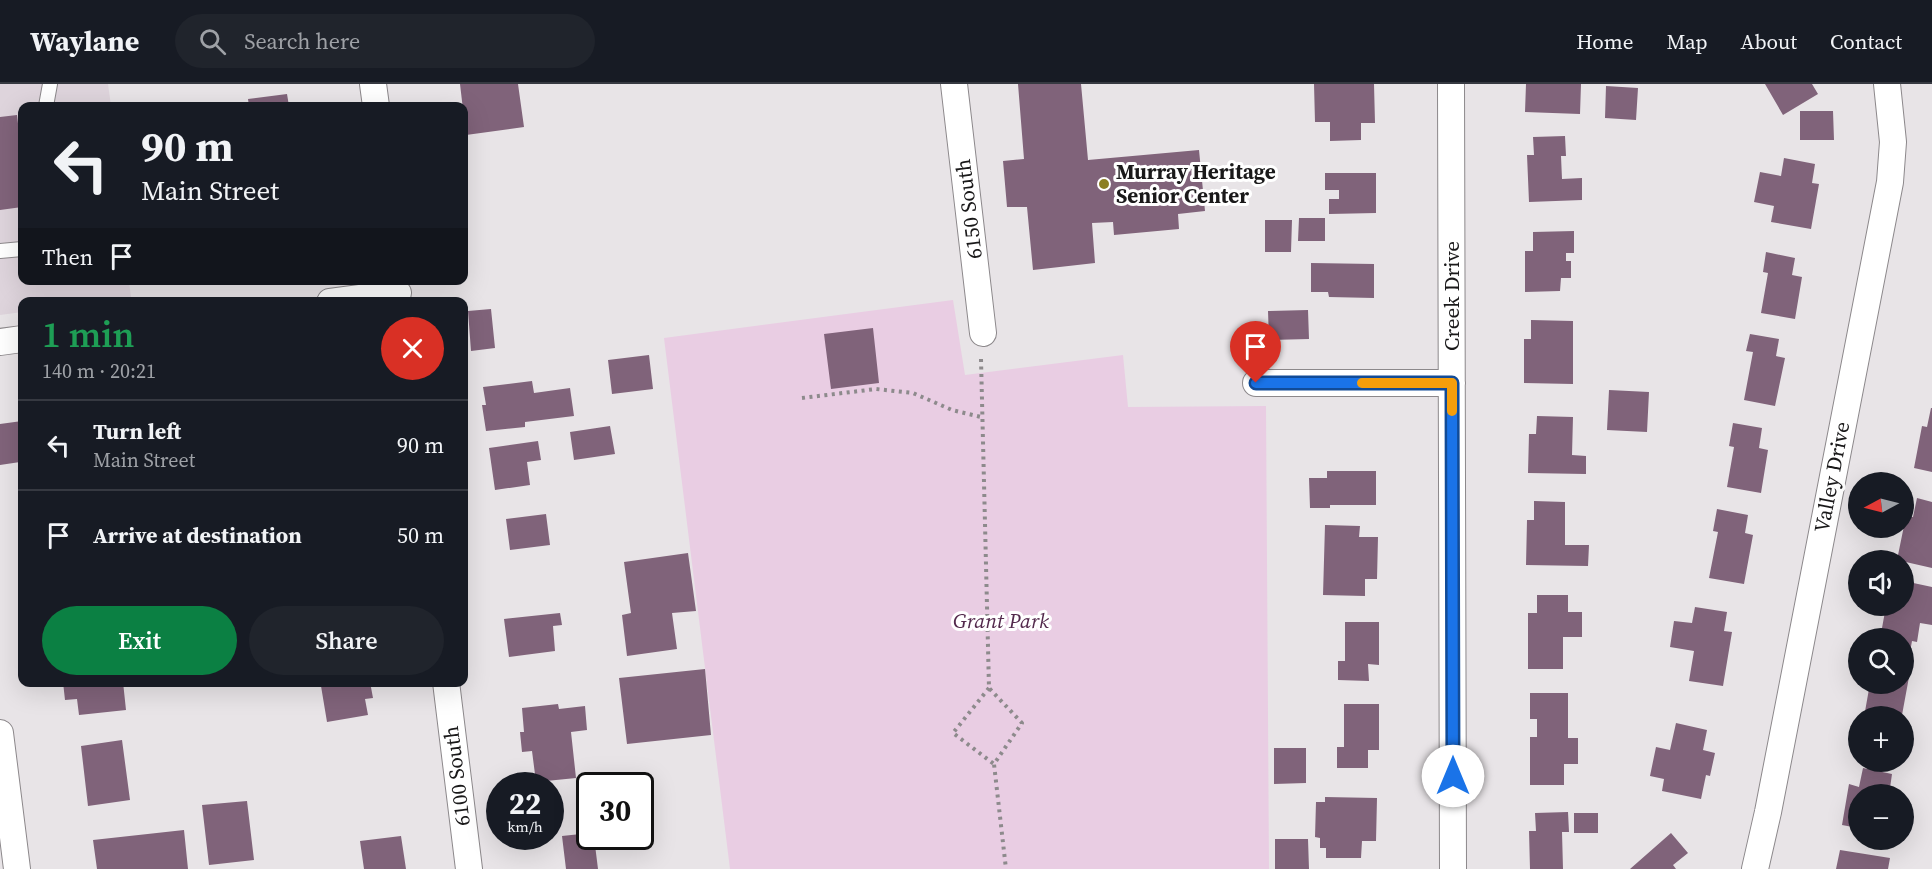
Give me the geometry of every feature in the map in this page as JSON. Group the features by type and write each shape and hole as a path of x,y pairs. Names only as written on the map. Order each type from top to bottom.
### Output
{"street":[{"path":"373,84 375,102"},
{"name":"6150 South","path":"954,84 982,333"},
{"name":"Creek Drive","path":"1451,84 1453,869"},
{"name":"Valley Drive","path":"1755,869 1890,183 1893,142 1891,104 1887,84"},
{"path":"364,297 398,292"},
{"path":"0,342 18,340"},
{"path":"1256,383 1452,383"},
{"name":"6100 South","path":"447,687 469,869"},
{"path":"0,733 17,869"}],"lane":[{"path":"47,102 50,84"},
{"path":"0,251 18,249"}],"path":[{"path":"981,367 989,688 953,733 994,764"},
{"path":"802,398 876,389 913,393 952,410 981,417"},
{"path":"989,688 1022,723 994,764 1006,869"}],"shaded area":[{"path":"0,84 108,84 110,102 18,102 18,285 129,285 131,297 18,297 18,313 0,315"}],"green space":[{"name":"Grant Park","path":"953,300 965,375 1123,355 1128,407 1266,406 1269,869 730,869 664,338"}],"building":[{"path":"460,84 518,84 524,127 468,135 468,102 462,102"},
{"name":"Murray Heritage Senior Center","path":"1018,84 1081,84 1088,160 1199,150 1205,211 1178,214 1179,229 1114,235 1113,222 1092,223 1095,263 1033,270 1027,207 1007,207 1003,161 1024,159"},
{"path":"1314,84 1374,84 1375,123 1361,123 1361,140 1330,141 1330,122 1315,122"},
{"path":"1526,84 1581,84 1580,114 1525,112"},
{"path":"1765,84 1812,84 1818,94 1783,115"},
{"path":"1606,86 1638,88 1636,120 1605,118"},
{"path":"287,94 288,102 248,102 248,99"},
{"path":"1800,111 1833,111 1834,140 1800,140"},
{"path":"17,115 18,208 0,210 0,117"},
{"path":"1565,136 1566,156 1561,156 1562,179 1582,178 1582,200 1529,202 1527,155 1534,155 1533,137"},
{"path":"1784,158 1815,164 1812,183 1819,184 1811,229 1771,222 1774,206 1754,202 1760,172 1781,176"},
{"path":"1325,173 1376,173 1376,213 1329,214 1329,199 1339,199 1339,190 1325,190"},
{"path":"1299,218 1325,218 1325,241 1298,241"},
{"path":"1265,220 1292,220 1291,252 1265,252"},
{"path":"1574,231 1574,253 1566,253 1566,261 1571,261 1571,278 1561,278 1560,291 1525,292 1525,251 1533,251 1533,232"},
{"path":"1766,252 1795,258 1792,275 1802,277 1795,319 1761,313 1768,273 1763,272"},
{"path":"1311,263 1374,264 1374,298 1329,297 1328,292 1311,292"},
{"path":"491,309 495,348 471,351 468,311"},
{"path":"1308,310 1309,339 1269,340 1268,311"},
{"path":"1531,320 1573,321 1573,384 1524,383 1524,339 1531,339"},
{"path":"873,328 879,383 831,389 824,334"},
{"path":"1750,334 1779,339 1776,356 1785,358 1775,406 1744,400 1753,352 1746,351"},
{"path":"649,355 653,389 612,394 608,360"},
{"path":"532,381 534,393 570,388 574,416 525,422 525,427 486,431 482,405 486,405 483,387"},
{"path":"1609,390 1649,392 1647,432 1607,430"},
{"path":"1931,408 1932,472 1914,468 1922,426 1927,427"},
{"path":"1537,416 1573,417 1572,455 1586,456 1586,474 1528,473 1529,434 1536,434"},
{"path":"18,422 18,462 0,465 0,424"},
{"path":"1733,423 1762,428 1759,448 1768,450 1761,493 1727,487 1734,447 1729,446"},
{"path":"610,426 615,454 574,460 570,432"},
{"path":"538,441 541,460 527,462 530,485 495,490 489,448"},
{"path":"1327,471 1376,471 1376,505 1330,505 1330,508 1310,508 1309,478 1327,478"},
{"path":"1917,498 1932,502 1932,568 1914,564 1914,550 1899,550 1902,538 1914,538 1914,512"},
{"path":"1534,501 1565,502 1565,545 1589,545 1588,566 1526,565 1527,520 1534,520"},
{"path":"1717,509 1748,515 1745,533 1753,535 1744,584 1709,578 1718,532 1713,531"},
{"path":"546,514 550,545 510,550 506,519"},
{"path":"1325,525 1360,526 1359,537 1378,537 1377,579 1365,579 1365,596 1323,595"},
{"path":"688,553 696,611 672,613 677,649 627,656 622,615 631,613 624,562"},
{"path":"1914,583 1932,587 1932,625 1920,623 1917,642 1914,641 1914,628 1882,628 1884,616 1914,616"},
{"path":"1537,595 1568,595 1568,612 1582,612 1582,637 1563,637 1563,669 1528,669 1528,613 1537,613"},
{"path":"1695,607 1727,612 1724,631 1732,632 1723,686 1689,681 1694,651 1670,647 1674,621 1692,623"},
{"path":"560,613 562,625 553,626 555,651 509,657 504,619"},
{"path":"1345,622 1379,622 1379,665 1368,664 1369,681 1338,680 1338,661 1345,661"},
{"path":"705,669 711,735 627,744 619,678"},
{"path":"64,687 124,687 126,710 79,715 77,699 65,700"},
{"path":"321,687 371,687 373,698 365,699 368,715 327,722"},
{"path":"1530,693 1568,693 1568,738 1578,738 1578,764 1564,764 1564,785 1530,785 1530,737 1537,737 1537,719 1530,719"},
{"path":"1868,694 1906,694 1904,706 1866,706"},
{"path":"558,704 559,709 585,706 587,730 571,732 576,778 564,779 564,772 535,772 532,751 522,752 520,732 524,732 522,708"},
{"path":"1344,704 1379,704 1379,750 1368,750 1368,768 1337,768 1337,747 1344,747"},
{"path":"1676,723 1707,730 1703,750 1715,753 1710,776 1706,775 1701,799 1662,791 1664,779 1650,776 1656,747 1670,750"},
{"path":"122,740 130,800 88,806 81,746"},
{"path":"1274,748 1306,748 1306,783 1274,784"},
{"path":"1862,772 1892,774 1891,784 1860,784"},
{"path":"1848,790 1848,826 1842,825"},
{"path":"1325,797 1377,798 1376,841 1362,841 1361,858 1326,858 1326,848 1320,848 1320,838 1315,837 1316,802 1325,802"},
{"path":"247,801 254,860 209,865 202,805"},
{"path":"1568,812 1569,832 1562,832 1563,869 1530,869 1529,831 1536,831 1535,813"},
{"path":"1574,813 1598,813 1598,833 1574,833"},
{"path":"184,830 188,869 97,869 93,840"},
{"path":"1671,833 1688,853 1673,865 1676,869 1630,869"},
{"path":"576,834 576,850 596,850 598,869 566,869 564,836"},
{"path":"401,836 406,869 364,869 360,841"},
{"path":"1275,839 1308,839 1309,869 1275,869"},
{"path":"1840,850 1890,858 1888,869 1836,869"}],"slow traffic":[{"path":"1362,383 1452,383 1452,411"}],"place":[{"name":"Murray Heritage Senior Center","path":"1104,184"}],"route":[{"path":"1256,383 1452,383 1453,776"}]}
